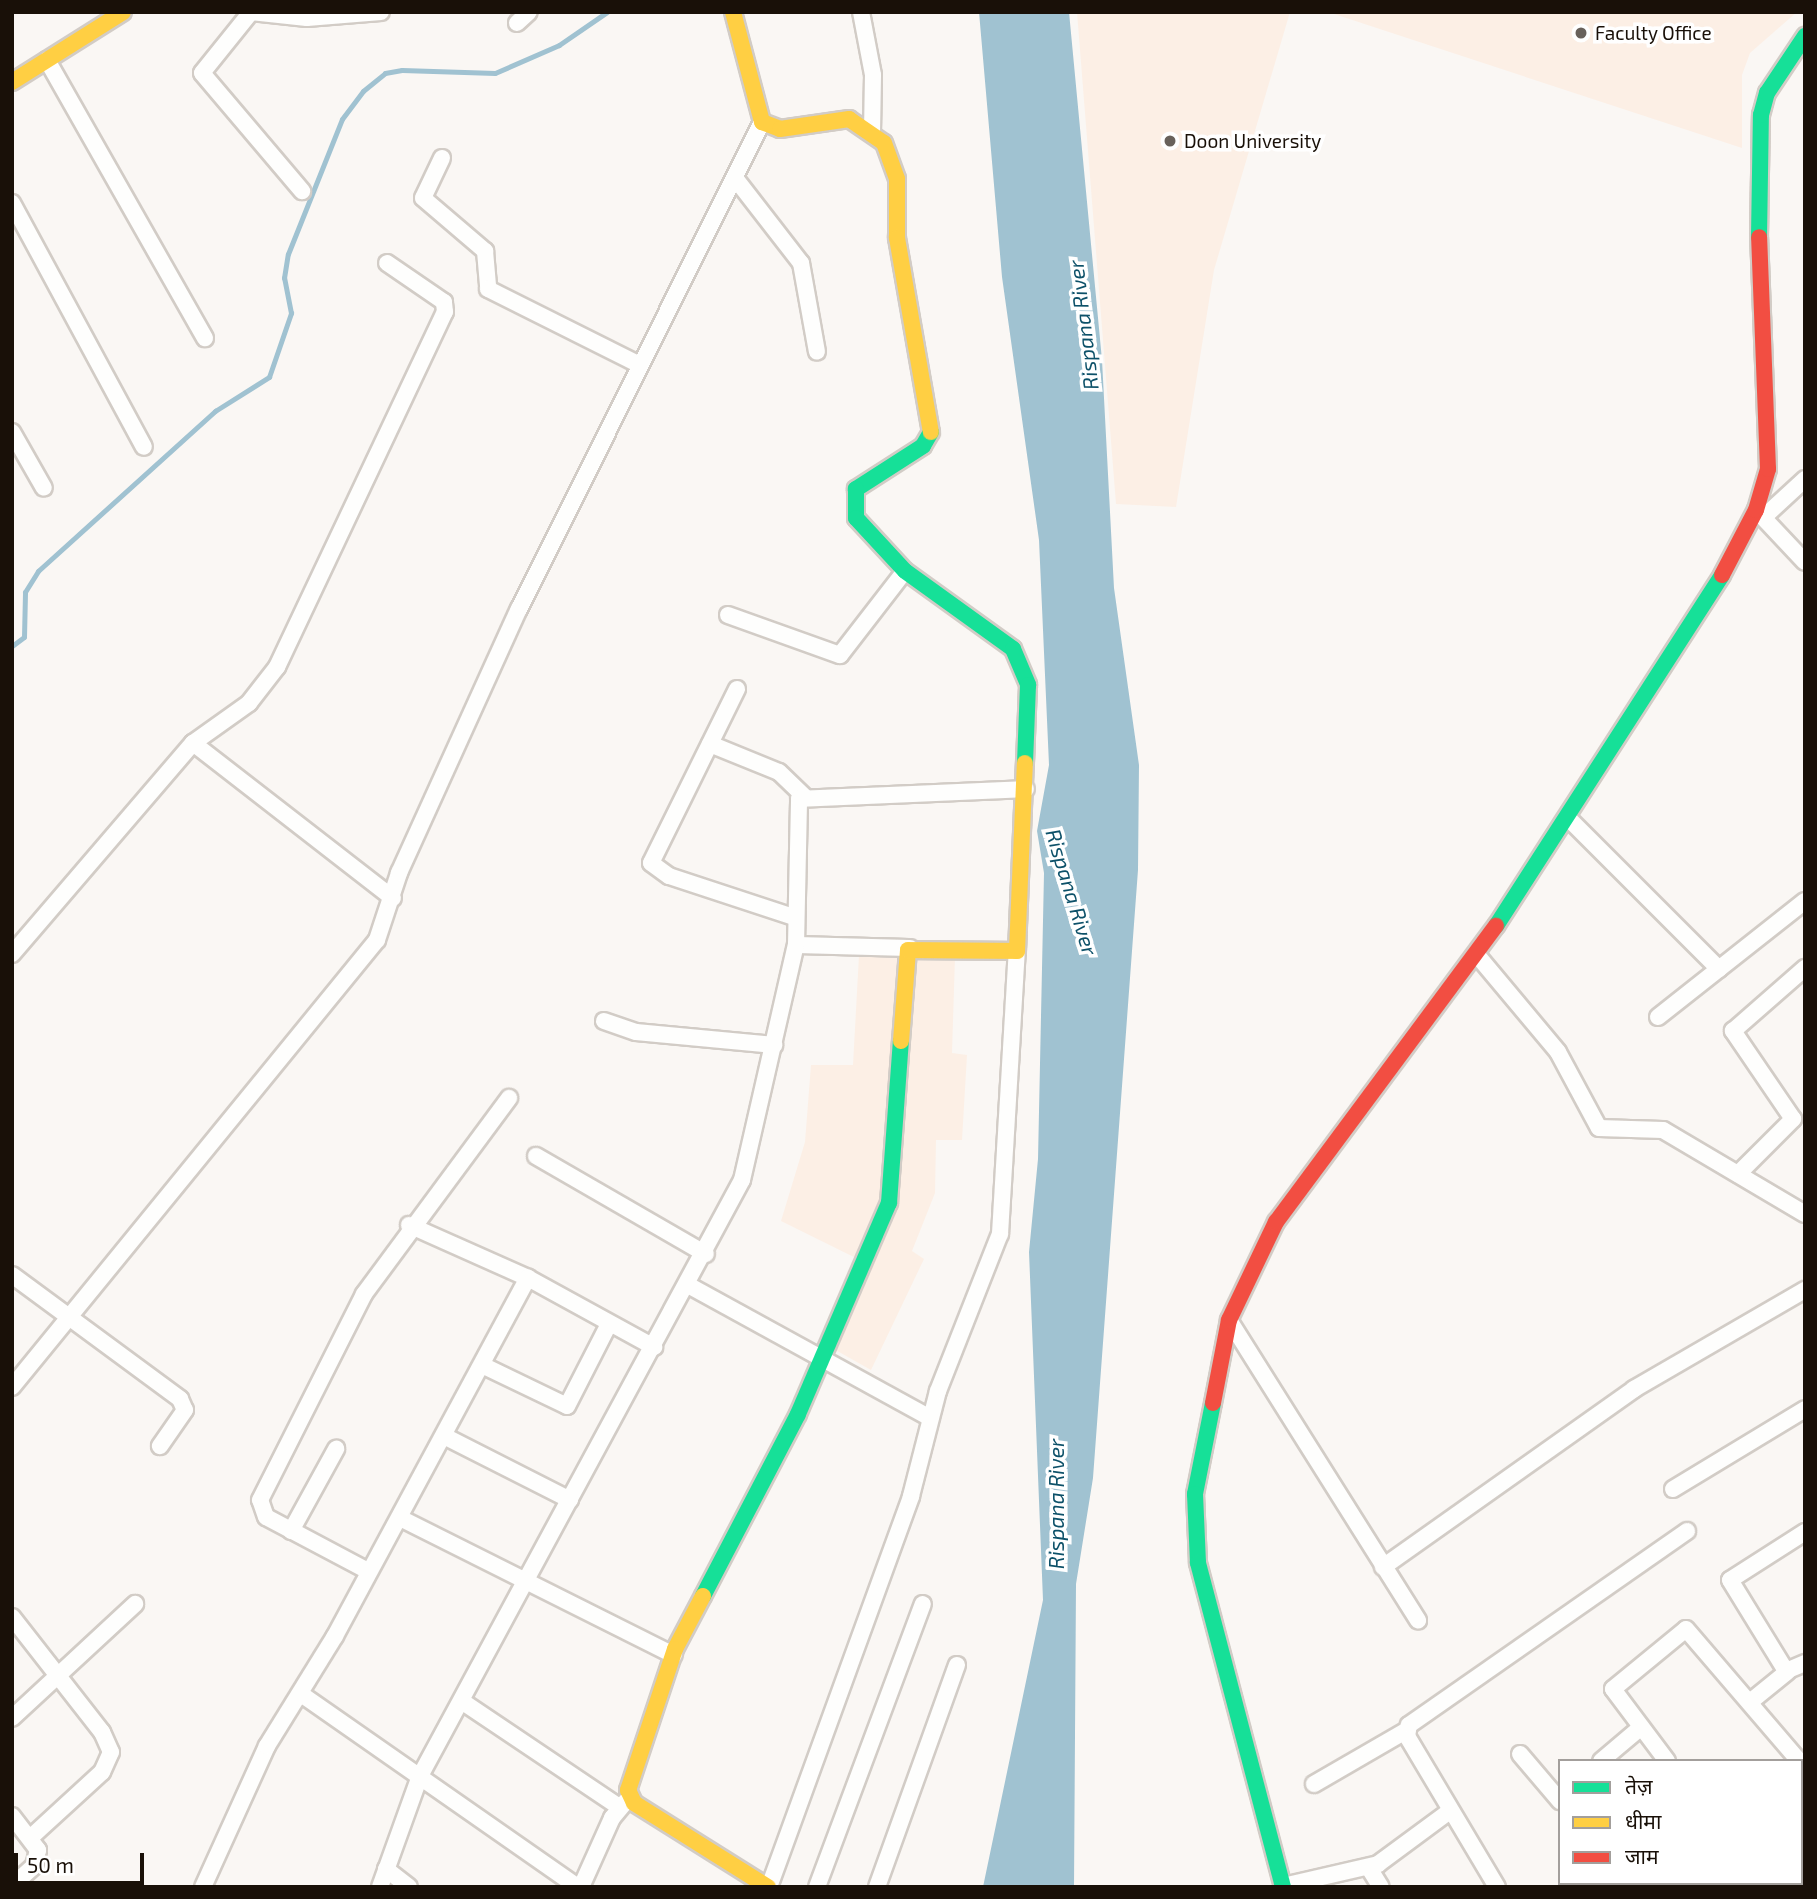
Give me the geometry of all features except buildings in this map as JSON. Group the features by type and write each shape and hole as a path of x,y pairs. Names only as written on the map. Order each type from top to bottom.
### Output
{"main road":[{"path":"12,82 123,12"},
{"path":"733,12 762,122 780,130 849,119 884,143 897,179 897,238 931,431 923,446 864,482 852,501 871,540 905,571 1022,659 1028,685 1026,789 1017,951 910,948 896,1178 823,1361 674,1655 624,1803 768,1887"},
{"path":"1280,1886 1198,1563 1195,1494 1229,1320 1276,1222 1477,955 1761,512 1768,469 1757,177 1761,115 1768,93 1805,36"}],"street":[{"path":"302,191 202,73 251,12 307,18 381,12"},
{"path":"861,12 873,75 872,134"},
{"path":"47,60 205,338"},
{"path":"12,1387 377,940 519,609 762,122"},
{"path":"442,158 423,198 485,251 488,289 640,365"},
{"path":"735,177 801,263 817,352"},
{"path":"12,203 144,447"},
{"path":"12,954 193,743 249,703 277,667 445,312 444,302 387,263"},
{"path":"12,432 44,488"},
{"path":"1805,479 1761,512 1805,562"},
{"path":"728,615 840,655 905,571"},
{"path":"737,689 651,853 653,867 794,917"},
{"path":"193,743 393,898"},
{"path":"710,744 779,772 804,796 1026,789"},
{"path":"380,1887 420,1776 690,1286 742,1180 796,945 794,917 798,804 804,796"},
{"path":"1567,817 1719,969"},
{"path":"1658,1017 1805,901"},
{"path":"796,945 910,948"},
{"path":"768,1887 911,1496 930,1418 1004,1216 1017,951"},
{"path":"1477,955 1558,1052 1599,1128 1663,1129 1805,1214"},
{"path":"1738,1174 1799,1125 1733,1031 1805,968"},
{"path":"604,1021 636,1032 775,1045"},
{"path":"368,1571 261,1513 265,1485 364,1294 409,1225 509,1098"},
{"path":"536,1156 706,1254"},
{"path":"409,1225 528,1278 654,1347"},
{"path":"12,1275 184,1403 160,1446"},
{"path":"202,1887 267,1746 301,1694 446,1437 528,1278"},
{"path":"690,1286 930,1418"},
{"path":"1383,1567 1634,1389 1805,1290"},
{"path":"1229,1320 1418,1620"},
{"path":"484,1366 567,1406 609,1324"},
{"path":"1673,1489 1805,1409"},
{"path":"446,1437 570,1500"},
{"path":"291,1531 336,1449"},
{"path":"400,1517 674,1655"},
{"path":"1314,1784 1406,1730 1687,1531"},
{"path":"1787,1671 1730,1580 1805,1532"},
{"path":"12,1718 60,1678 135,1604"},
{"path":"817,1887 923,1604"},
{"path":"12,1618 109,1743 109,1763 31,1838"},
{"path":"1665,1759 1617,1700 1615,1685 1681,1629 1695,1635 1798,1759"},
{"path":"1751,1702 1787,1671 1805,1664"},
{"path":"877,1887 957,1665"},
{"path":"301,1694 579,1887 624,1803 463,1702"},
{"path":"1603,1759 1640,1728"},
{"path":"1406,1730 1450,1811 1497,1887"},
{"path":"1520,1754 1558,1797"},
{"path":"1280,1886 1369,1868 1450,1811"},
{"path":"12,1815 31,1838 37,1858 12,1886"},
{"path":"1369,1868 1381,1887"},
{"path":"386,1869 409,1887"}],"shaded area":[{"name":"Doon University","path":"1077,12 1290,12 1214,270 1176,507 1116,504"},
{"path":"1328,12 1797,12 1750,53 1742,75 1742,148"},
{"path":"859,955 955,957 952,1053 967,1055 962,1140 936,1140 935,1193 912,1251 924,1259 871,1370 832,1348 872,1266 781,1221 805,1142 811,1065 853,1065"}],"water":[{"name":"Rispana River","path":"979,12 1069,12 1102,360 1114,588 1139,765 1138,870 1093,1478 1076,1584 1074,1887 983,1887 1043,1600 1029,1252 1038,1159 1044,873 1037,831 1049,765 1039,540 1002,277"}],"waterway":[{"path":"12,646 24,637 25,592 38,571 215,411 269,377 291,313 284,278 288,254 342,119 363,91 385,73 402,70 495,73 559,45 607,12"}],"traffic: fast":[{"path":"1759,237 1761,115 1767,93 1805,36"},
{"path":"931,432 923,446 856,489 856,518 905,571 1013,649 1028,685 1025,763"},
{"path":"1496,926 1722,575"},
{"path":"703,1596 798,1414 889,1203 901,1041"},
{"path":"1213,1403 1195,1494 1198,1563 1283,1887"}],"traffic: slow":[{"path":"12,82 123,12"},
{"path":"733,12 762,122 780,129 849,119 884,143 897,179 897,238 931,432"},
{"path":"901,1041 908,950 1017,951 1025,763"},
{"path":"703,1596 675,1649 628,1790 634,1803 768,1887"}],"traffic: jam":[{"path":"1722,575 1756,510 1768,469 1759,237"},
{"path":"1213,1403 1229,1320 1276,1222 1496,926"}],"place":[{"name":"Faculty Office","path":"1581,33"},
{"name":"Doon University","path":"1170,141"}]}
